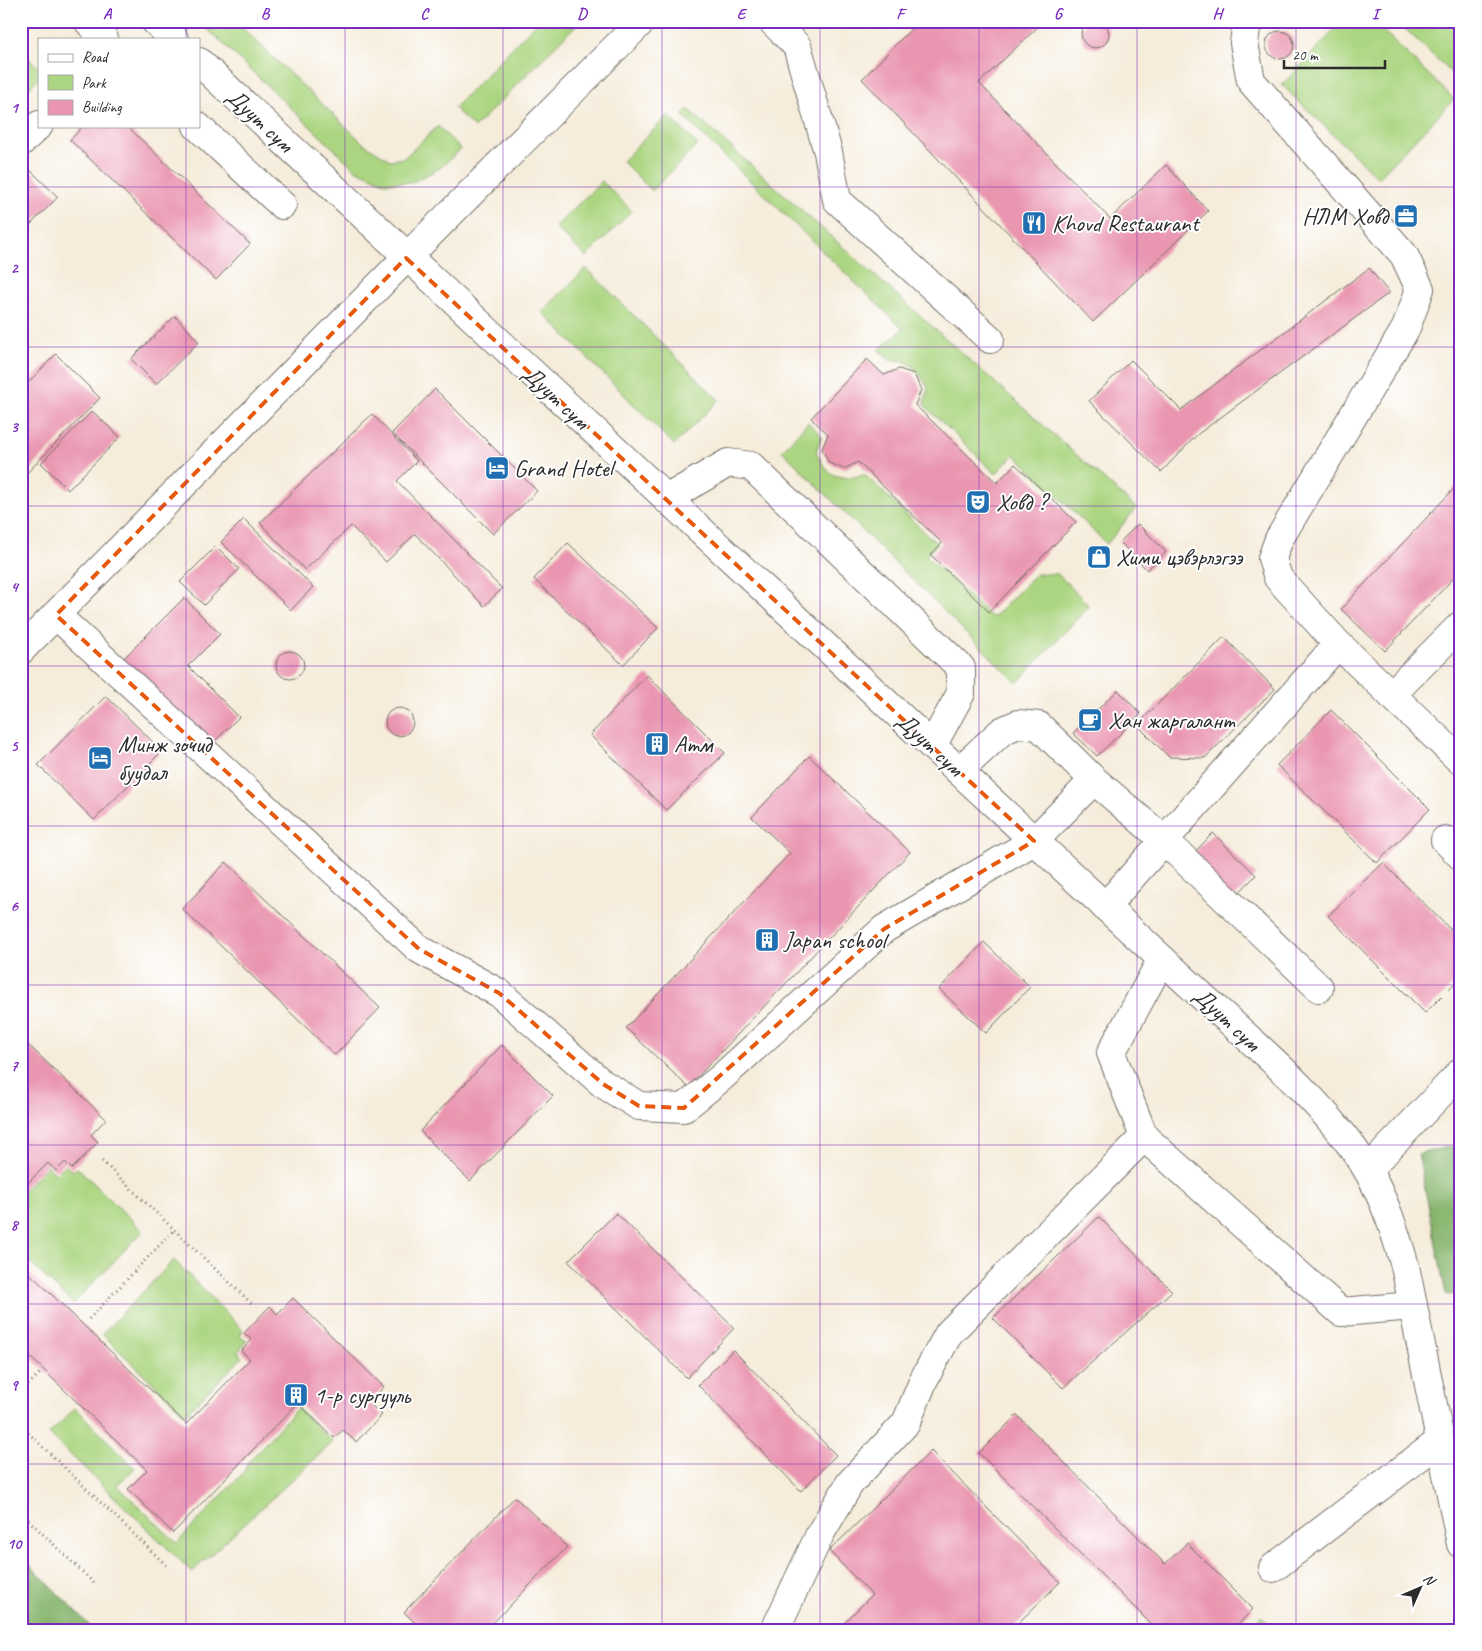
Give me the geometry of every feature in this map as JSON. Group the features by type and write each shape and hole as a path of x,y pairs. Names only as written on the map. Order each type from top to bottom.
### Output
{"street":[{"path":"88,21 103,38"},
{"path":"155,21 173,38"},
{"path":"21,650 642,21"},
{"path":"772,21 797,46 828,152 837,200 990,339"},
{"path":"1247,21 1244,43 1251,81 1404,255 1420,289 1406,328 1279,539 1272,558 1278,578 1338,644 1461,760"},
{"name":"Дуут сум","path":"200,63 406,258 1297,1083 1339,1130 1368,1170 1381,1195 1396,1234 1405,1266 1461,1544"},
{"path":"21,142 38,126"},
{"path":"199,128 282,206"},
{"path":"666,499 728,463 751,466 960,668 961,693 932,746"},
{"path":"56,615 419,949 499,993 603,1084 639,1106 684,1108 722,1077 884,929 1034,841 1094,780"},
{"path":"1391,695 1461,625"},
{"path":"1105,907 1338,644"},
{"path":"959,772 1002,731 1018,724 1039,726 1094,780 1164,840 1319,988"},
{"path":"1162,959 1111,1052 1144,1137 1341,1312 1413,1306"},
{"path":"1368,1170 1461,1072"},
{"path":"775,1630 820,1534 850,1483 906,1423 924,1379 949,1332 1144,1137"},
{"path":"1273,1568 1440,1441"}],"path":[{"path":"102,1161 251,1303"},
{"path":"89,1318 174,1230"},
{"path":"21,1392 41,1372"},
{"path":"21,1426 166,1565"},
{"path":"21,1513 95,1584"}],"highlighted area":[{"path":"406,258 1034,841 884,929 684,1108 639,1106 603,1084 499,993 419,949 56,615"}],"green space":[{"path":"199,21 235,21 363,143 390,160 404,158 438,126 461,149 440,168 413,182 386,183 355,169"},
{"path":"538,21 580,21 474,128 454,108"},
{"path":"1343,21 1373,21 1454,99 1378,178 1282,85"},
{"path":"1397,21 1461,21 1461,82"},
{"path":"21,51 38,67 38,79 21,96"},
{"path":"688,109 1136,508 1107,544 1014,454 996,474 924,405 928,388 914,367 904,361 890,360 878,350 903,329 682,115"},
{"path":"668,115 698,145 652,191 622,161"},
{"path":"602,181 632,211 586,257 555,227"},
{"path":"586,268 719,400 674,445 542,312"},
{"path":"808,422 822,436 816,451 829,472 840,477 865,475 937,544 926,556 990,616 994,617 1036,574 1058,574 1089,606 1017,683 782,451"},
{"path":"1461,1144 1461,1294 1446,1295 1418,1154"},
{"path":"65,1165 72,1171 78,1168 143,1231 73,1304 21,1254 21,1193 47,1166 56,1174"},
{"path":"174,1260 243,1330 240,1335 247,1341 238,1352 242,1358 185,1414 102,1334"},
{"path":"1461,1310 1461,1366 1451,1311"},
{"path":"75,1408 135,1468 117,1485 177,1543 244,1472 248,1462 297,1408 333,1442 192,1572 49,1434"},
{"path":"21,1556 94,1630 21,1630"},
{"path":"1262,1615 1273,1630 1246,1630"}],"building":[{"path":"1095,20 1105,24 1109,34 1105,44 1095,48 1085,44 1081,34 1085,24"},
{"path":"919,21 1044,21 979,83 1110,219 1166,165 1208,211 1093,322 862,79"},
{"path":"1280,31 1290,35 1294,45 1290,55 1280,59 1270,55 1266,45 1270,35"},
{"path":"81,128 129,128 250,244 216,280 70,140"},
{"path":"29,169 58,197 30,225 21,216 21,177"},
{"path":"1369,268 1389,293 1198,434 1161,472 1089,401 1131,360 1181,410"},
{"path":"175,316 199,342 156,384 131,359"},
{"path":"56,354 100,398 21,479 21,390"},
{"name":"Ховд ?","path":"867,359 884,375 899,369 914,374 921,390 915,405 997,483 1015,464 1076,522 989,612 931,555 942,543 858,462 844,469 829,463 822,449 828,434 811,418"},
{"path":"435,389 537,491 493,534 392,433"},
{"path":"92,411 120,437 68,490 41,463"},
{"path":"372,414 417,461 397,481 502,589 484,606 415,534 386,562 351,526 305,570 260,523"},
{"path":"1461,481 1461,570 1385,651 1341,609"},
{"path":"244,519 313,587 291,610 221,542"},
{"path":"1138,524 1166,552 1147,570 1120,542"},
{"path":"568,543 658,628 623,665 534,579"},
{"path":"216,546 239,569 204,605 180,582"},
{"path":"184,598 220,634 188,666 239,717 210,746 123,659"},
{"path":"1224,637 1275,689 1205,758 1169,757 1137,725"},
{"path":"290,651 300,655 304,665 300,675 290,679 280,675 276,665 280,655"},
{"name":"Атм","path":"647,675 725,753 666,810 590,735"},
{"path":"1118,690 1141,714 1097,756 1073,733"},
{"name":"Минж зочид буудал","path":"106,696 162,751 94,820 38,765"},
{"path":"399,708 409,712 413,722 409,732 399,736 389,732 385,722 389,712"},
{"path":"1331,710 1430,809 1377,863 1277,765"},
{"name":"Japan school","path":"809,756 910,852 688,1087 626,1028 790,853 752,817"},
{"path":"1213,833 1256,875 1233,899 1190,857"},
{"path":"226,862 380,1008 335,1055 182,909"},
{"path":"1383,863 1461,940 1461,977 1425,1013 1328,916"},
{"path":"984,942 1030,987 986,1033 939,989"},
{"path":"21,1038 106,1119 91,1135 98,1142 72,1169 65,1162 56,1171 48,1163 21,1190"},
{"path":"502,1045 553,1096 470,1181 420,1131"},
{"path":"616,1213 734,1328 687,1378 568,1261"},
{"path":"1099,1217 1172,1291 1063,1388 993,1318"},
{"name":"1-р сургууль","path":"21,1265 186,1424 250,1359 241,1351 252,1340 244,1333 270,1306 277,1314 293,1298 384,1387 369,1403 382,1415 356,1442 343,1430 334,1438 298,1403 173,1533 128,1489 147,1470 21,1348"},
{"path":"733,1350 836,1455 801,1491 698,1385"},
{"path":"1017,1415 1165,1564 1187,1543 1253,1609 1233,1630 1143,1630 1150,1623 979,1453"},
{"path":"931,1451 1060,1582 1011,1630 837,1630 872,1595 829,1551"},
{"path":"515,1497 567,1547 486,1630 422,1630 404,1612"}],"place":[{"name":"НЛМ Ховд","path":"1406,216"},
{"name":"Khovd Restaurant","path":"1034,223"},
{"name":"Grand Hotel","path":"497,468"},
{"name":"Ховд ?","path":"978,502"},
{"name":"Хими цэвэрлэгээ","path":"1099,557"},
{"name":"Хан жаргалант","path":"1090,720"},
{"name":"Атм","path":"657,744"},
{"name":"Минж зочид буудал","path":"100,758"},
{"name":"Japan school","path":"767,940"},
{"name":"1-р сургууль","path":"296,1395"}]}
